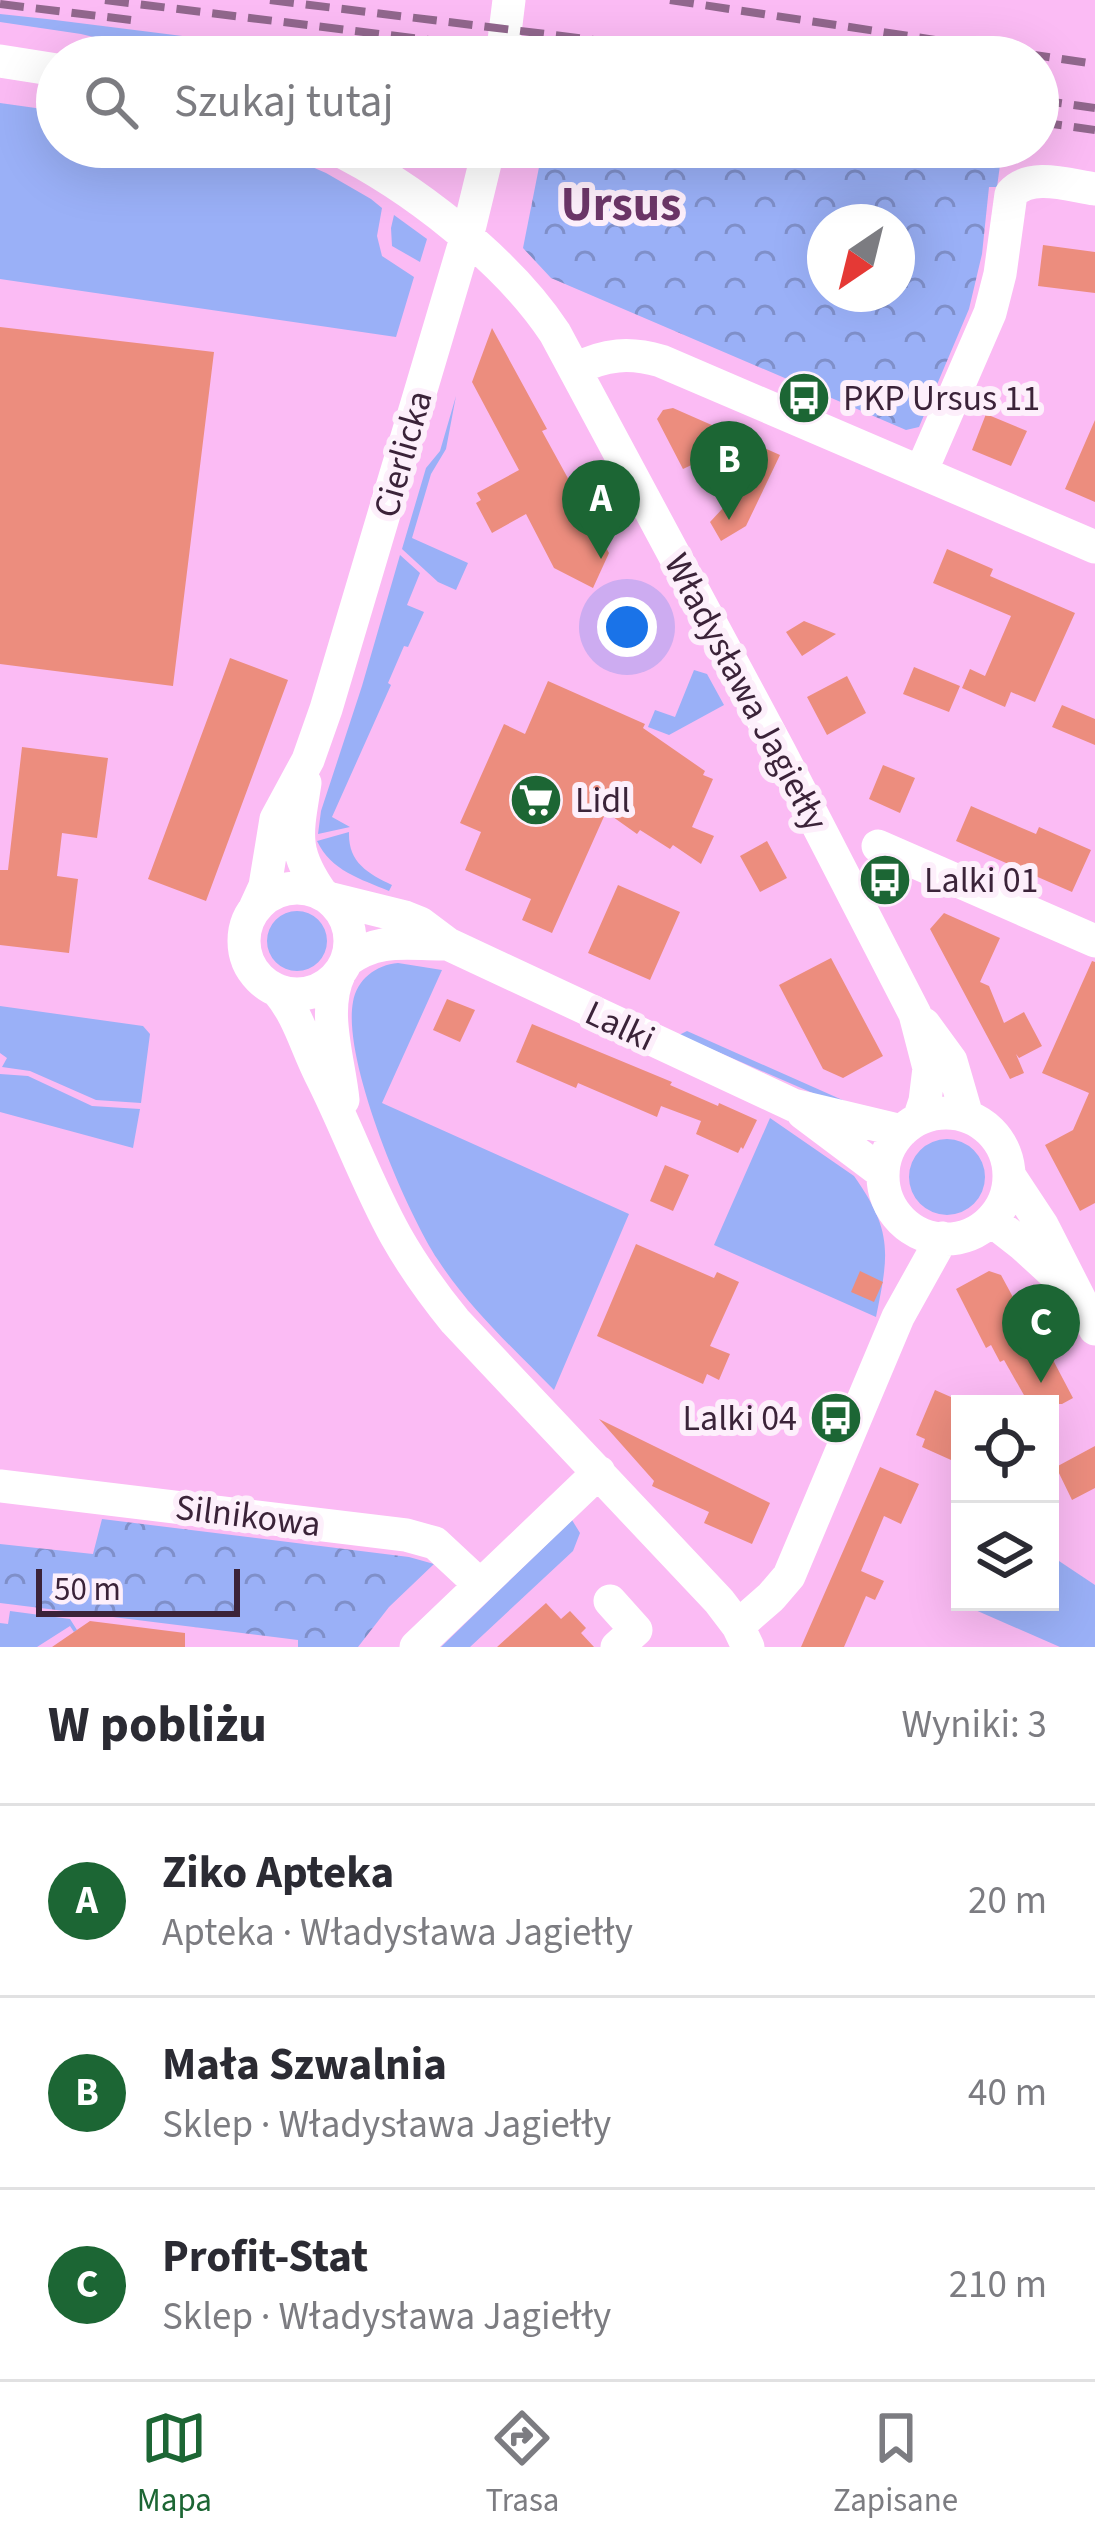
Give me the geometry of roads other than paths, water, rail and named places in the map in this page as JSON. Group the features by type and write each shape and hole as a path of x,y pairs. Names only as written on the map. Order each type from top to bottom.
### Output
{"street":[{"path":"505,36 509,0"},
{"path":"0,61 36,67"},
{"name":"Władysława Jagiełły","path":"366,168 409,194 488,258 540,310 576,369 915,1014 929,1068 926,1101 911,1125"},
{"name":"Cierlicka","path":"325,896 304,866 298,847 308,760 378,539 484,168"},
{"path":"921,472 990,313 1011,194 1030,181 1095,189"},
{"path":"576,369 614,356 662,361 1095,547"},
{"name":"Cierlicka","path":"254,910 265,886 276,819 308,760"},
{"path":"878,846 1095,941"},
{"path":"348,1129 331,1008 350,942 349,929 341,911 325,896 304,888 285,889 254,910 244,934 245,953 257,975 278,990 300,1024 386,1217 423,1281 455,1321 719,1601 743,1636 789,1576 898,1317 942,1238"},
{"name":"Lalki","path":"325,896 419,923 448,944 793,1105 884,1173"},
{"name":"Lalki","path":"344,966 373,945 448,944"},
{"path":"278,990 315,991 332,982 344,966"},
{"name":"Władysława Jagiełły","path":"915,1014 951,1061 968,1116"},
{"name":"Lalki","path":"793,1105 911,1125"},
{"path":"935,1114 968,1116 993,1133 1007,1160 1007,1192 1001,1207 968,1235 942,1238 914,1230 888,1199 884,1173 892,1143 911,1125 935,1114"},
{"path":"1009,1175 1042,1225 1095,1329"},
{"path":"991,1220 1078,1296"},
{"path":"898,1317 903,1221"},
{"path":"416,1647 599,1472"},
{"name":"Silnikowa","path":"0,1486 421,1538 452,1556 479,1584"},
{"path":"610,1600 635,1641"}],"railway":[{"path":"105,0 396,36"},
{"path":"270,0 562,36"},
{"path":"670,0 909,36"},
{"path":"0,4 131,20"},
{"path":"1059,59 1095,64"},
{"path":"1059,103 1095,108"},
{"path":"1059,125 1095,130"}],"place":[{"name":"PKP Ursus 11","path":"804,398"},
{"name":"Mała Szwalnia","path":"729,520"},
{"name":"Ziko Apteka","path":"601,559"},
{"name":"Lidl","path":"536,800"},
{"name":"Lalki 01","path":"885,880"},
{"name":"Profit-Stat","path":"1041,1383"},
{"name":"Lalki 04","path":"836,1418"}],"district":[{"name":"Ursus","path":"621,205"}]}
